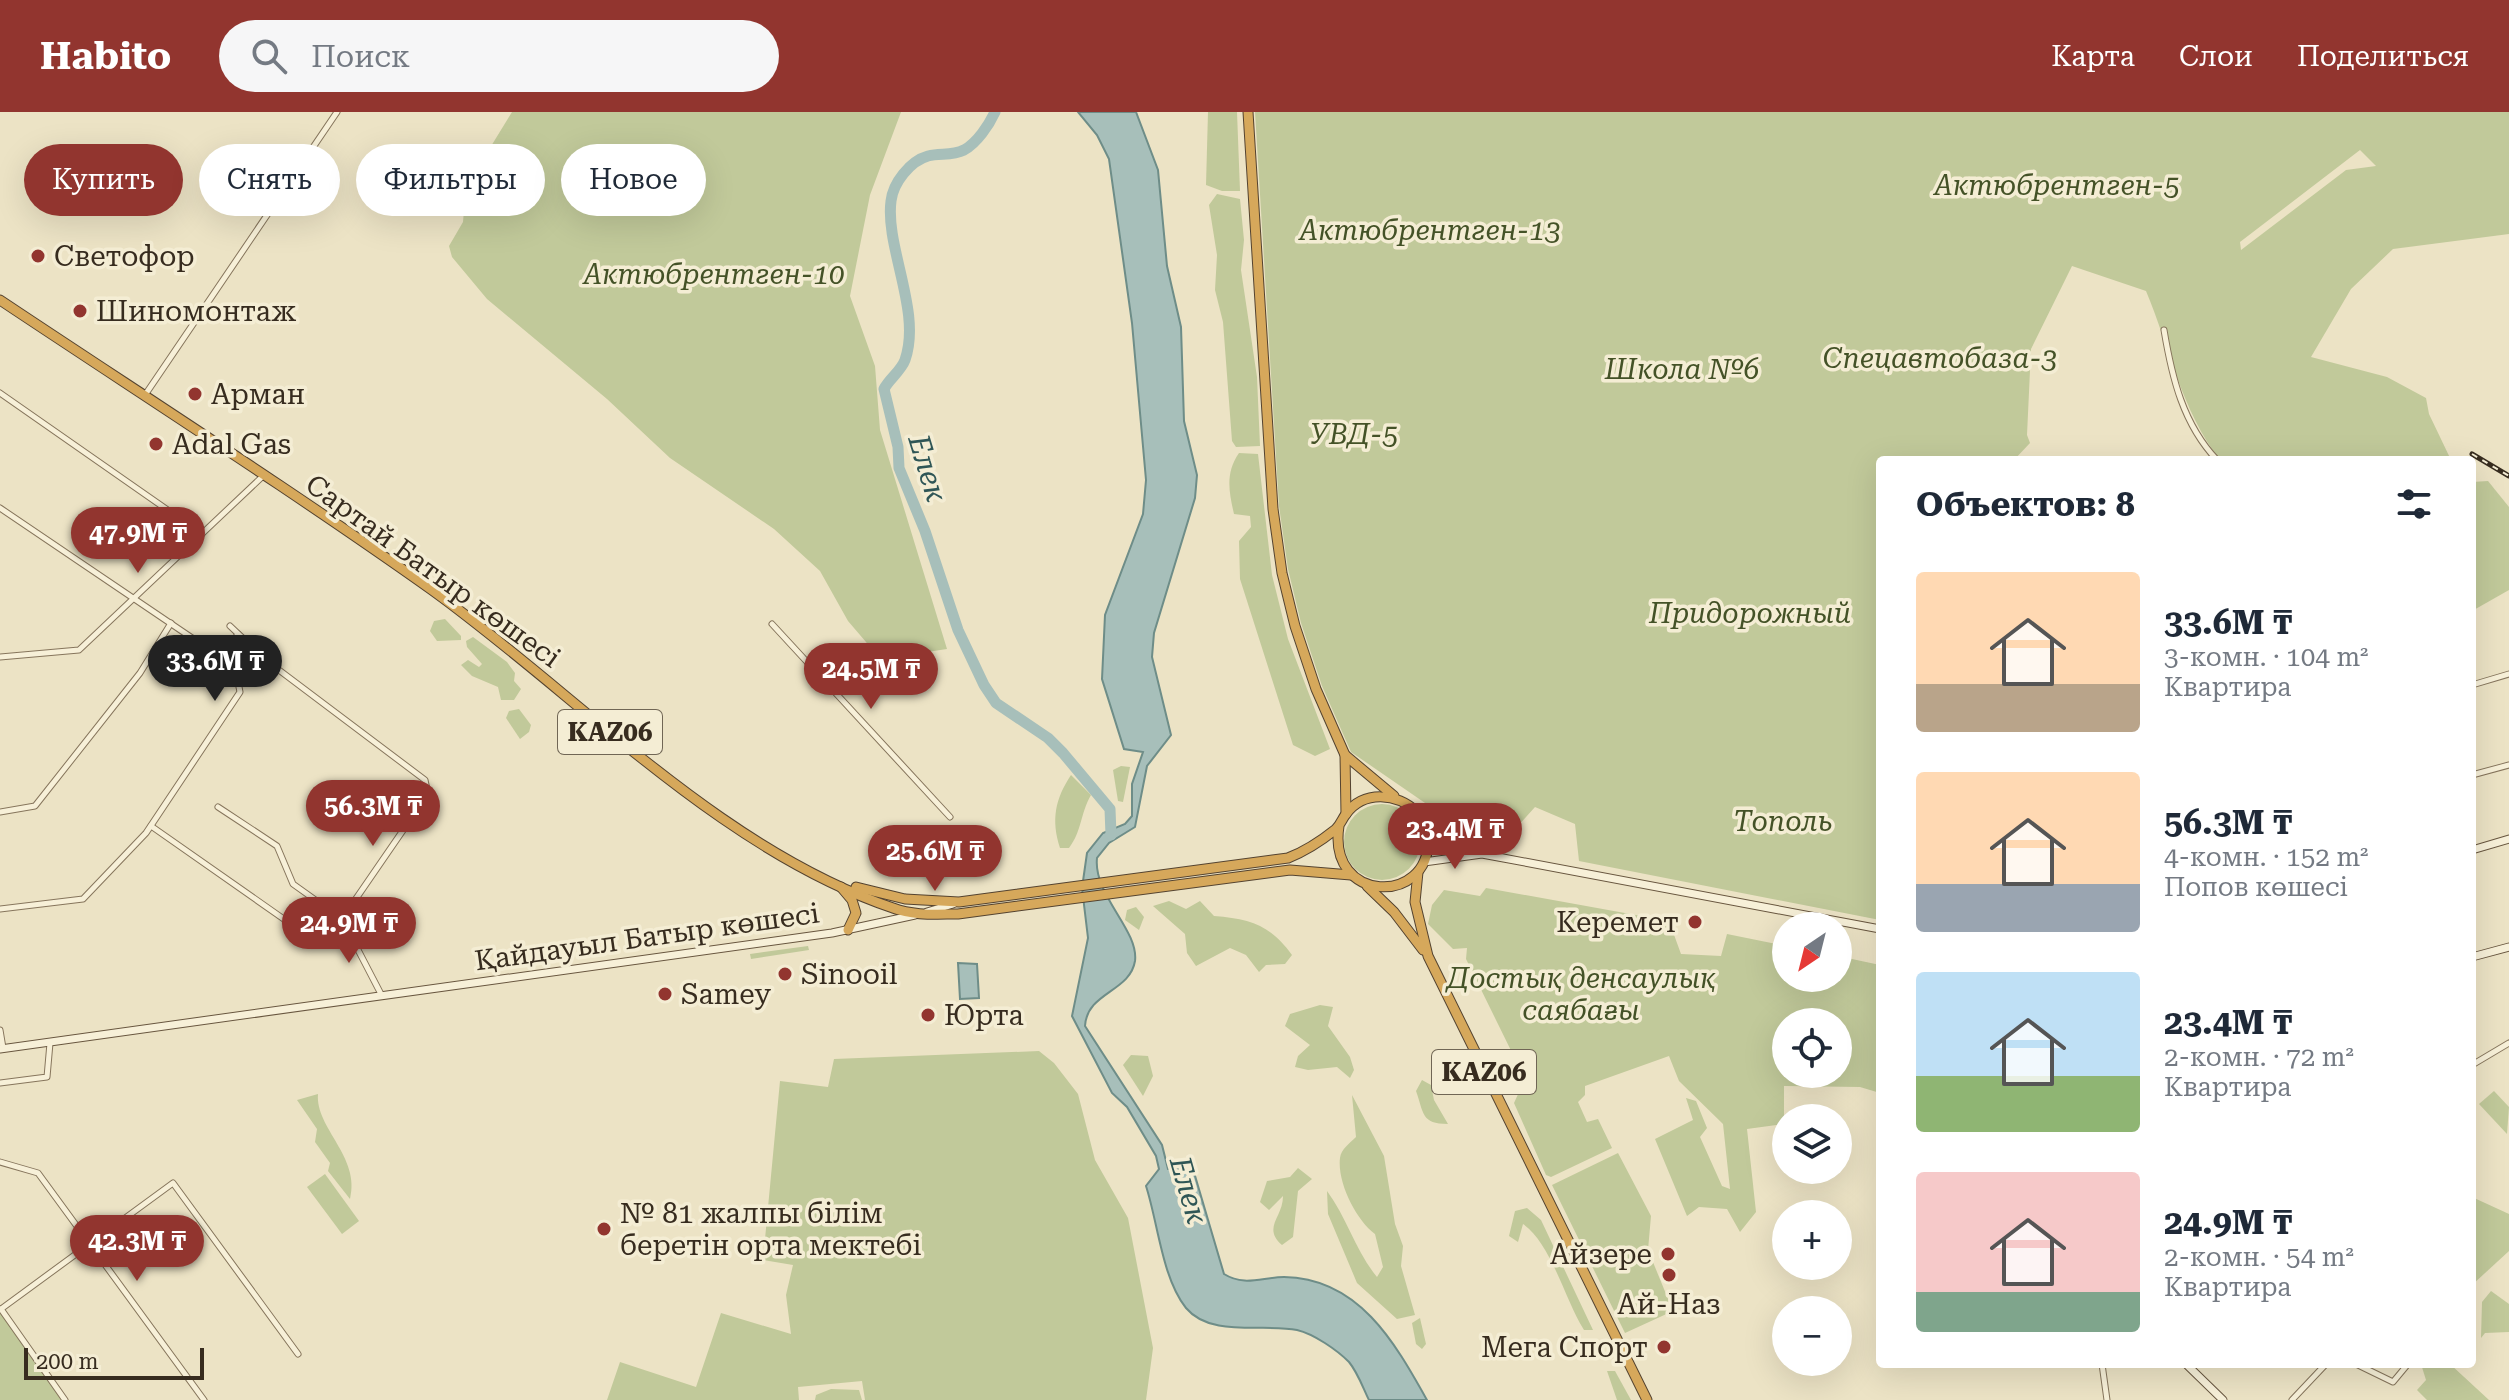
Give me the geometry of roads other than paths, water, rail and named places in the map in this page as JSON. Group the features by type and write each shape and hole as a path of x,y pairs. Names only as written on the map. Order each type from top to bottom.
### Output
{"highway":[{"path":"1248,112 1273,509 1282,573 1312,677 1345,755 1346,814"},
{"name":"Сартай Батыр көшесі","path":"0,300 442,598 709,809 775,854 836,882"},
{"path":"1345,755 1418,813"},
{"path":"1346,814 1369,798 1397,798"},
{"name":"KАZ06","path":"1418,813 1428,837 1415,902 1428,956"},
{"name":"KАZ06","path":"836,882 893,909 919,914 958,914 1034,904 1288,858 1306,850 1339,826 1346,814"},
{"path":"1339,826 1337,844 1341,861 1351,875"},
{"path":"1366,885 1394,886 1421,867"},
{"name":"KАZ06","path":"836,882 905,899 959,902 1213,874 1290,870 1351,875 1394,912 1428,956 1647,1400"},
{"path":"836,882 855,907 856,919 848,930"}],"street":[{"path":"144,396 337,112"},
{"path":"2164,330 2174,386 2201,443 2213,456"},
{"path":"0,393 202,534"},
{"path":"0,657 79,650 263,476"},
{"path":"0,508 235,667 240,692 151,826 83,899 0,909"},
{"path":"0,812 35,806 140,673 171,623"},
{"path":"772,624 950,817"},
{"path":"230,626 267,661 425,780 428,794 342,919"},
{"path":"222,658 238,634"},
{"path":"2476,684 2509,674"},
{"path":"2476,774 2509,765"},
{"path":"218,807 277,846 293,884 342,919 383,997"},
{"path":"1418,813 1482,854 1876,928"},
{"path":"151,826 298,929"},
{"path":"2476,849 2509,839"},
{"path":"1421,867 1482,854"},
{"name":"Қайдауыл Батыр көшесі","path":"1,1048 848,930 959,902"},
{"path":"2476,956 2509,947"},
{"path":"0,1030 1,1048"},
{"path":"0,1083 47,1077 50,1043"},
{"path":"2476,1063 2509,1043"},
{"path":"0,1162 38,1173 204,1400"},
{"path":"65,1400 0,1308 173,1183 298,1354"},
{"path":"2103,1368 2107,1400"},
{"path":"2190,1368 2223,1400"},
{"path":"2292,1400 2322,1368"},
{"path":"2364,1368 2393,1382 2405,1368"}],"water":[{"path":"1078,112 1136,112 1158,170 1167,266 1181,327 1184,421 1197,475 1195,498 1154,633 1152,657 1171,735 1147,766 1135,827 1109,843 1097,858 1102,885 1130,937 1135,961 1125,979 1093,1006 1085,1026 1162,1145 1168,1169 1193,1169 1224,1274 1246,1281 1284,1277 1310,1280 1354,1301 1387,1336 1427,1400 1369,1400 1349,1362 1311,1335 1284,1328 1238,1328 1209,1323 1186,1308 1166,1266 1146,1186 1159,1169 1156,1156 1127,1107 1112,1093 1072,1016 1088,938 1082,888 1087,853 1103,833 1125,824 1132,816 1132,784 1143,752 1124,749 1102,679 1105,615 1143,514 1146,480 1132,323 1109,159 1097,135"},
{"path":"958,963 977,964 979,998 960,999"}],"waterway":[{"name":"Елек","path":"995,112 969,147 955,153 921,159 909,168 895,187 891,219 909,321 909,341 903,364 884,389 898,447 899,468 925,531 958,630 984,685 996,703 1048,738 1063,753 1110,809 1111,835"}],"railway":[{"path":"2476,456 2509,476"}],"place":[{"name":"Светофор","path":"38,256"},
{"name":"Шиномонтаж","path":"80,311"},
{"name":"Арман","path":"195,394"},
{"name":"Adal Gas","path":"156,444"},
{"name":"Керемет","path":"1695,922"},
{"name":"Sinooil","path":"785,974"},
{"name":"Samey","path":"665,994"},
{"name":"Юрта","path":"928,1015"},
{"name":"№ 81 жалпы білім беретін орта мектебі","path":"604,1229"},
{"name":"Айзере","path":"1668,1254"},
{"name":"Ай-Наз","path":"1669,1275"},
{"name":"Мега Спорт","path":"1664,1347"}],"park label":[{"name":"Актюбрентген-5","path":"2057,185"},
{"name":"Актюбрентген-13","path":"1430,230"},
{"name":"Актюбрентген-10","path":"714,274"},
{"name":"Спецавтобаза-3","path":"1940,358"},
{"name":"Школа №6","path":"1682,369"},
{"name":"УВД-5","path":"1354,434"},
{"name":"Придорожный","path":"1750,613"},
{"name":"Тополь","path":"1783,821"},
{"name":"Достық денсаулық саябағы","path":"1581,994"}]}
